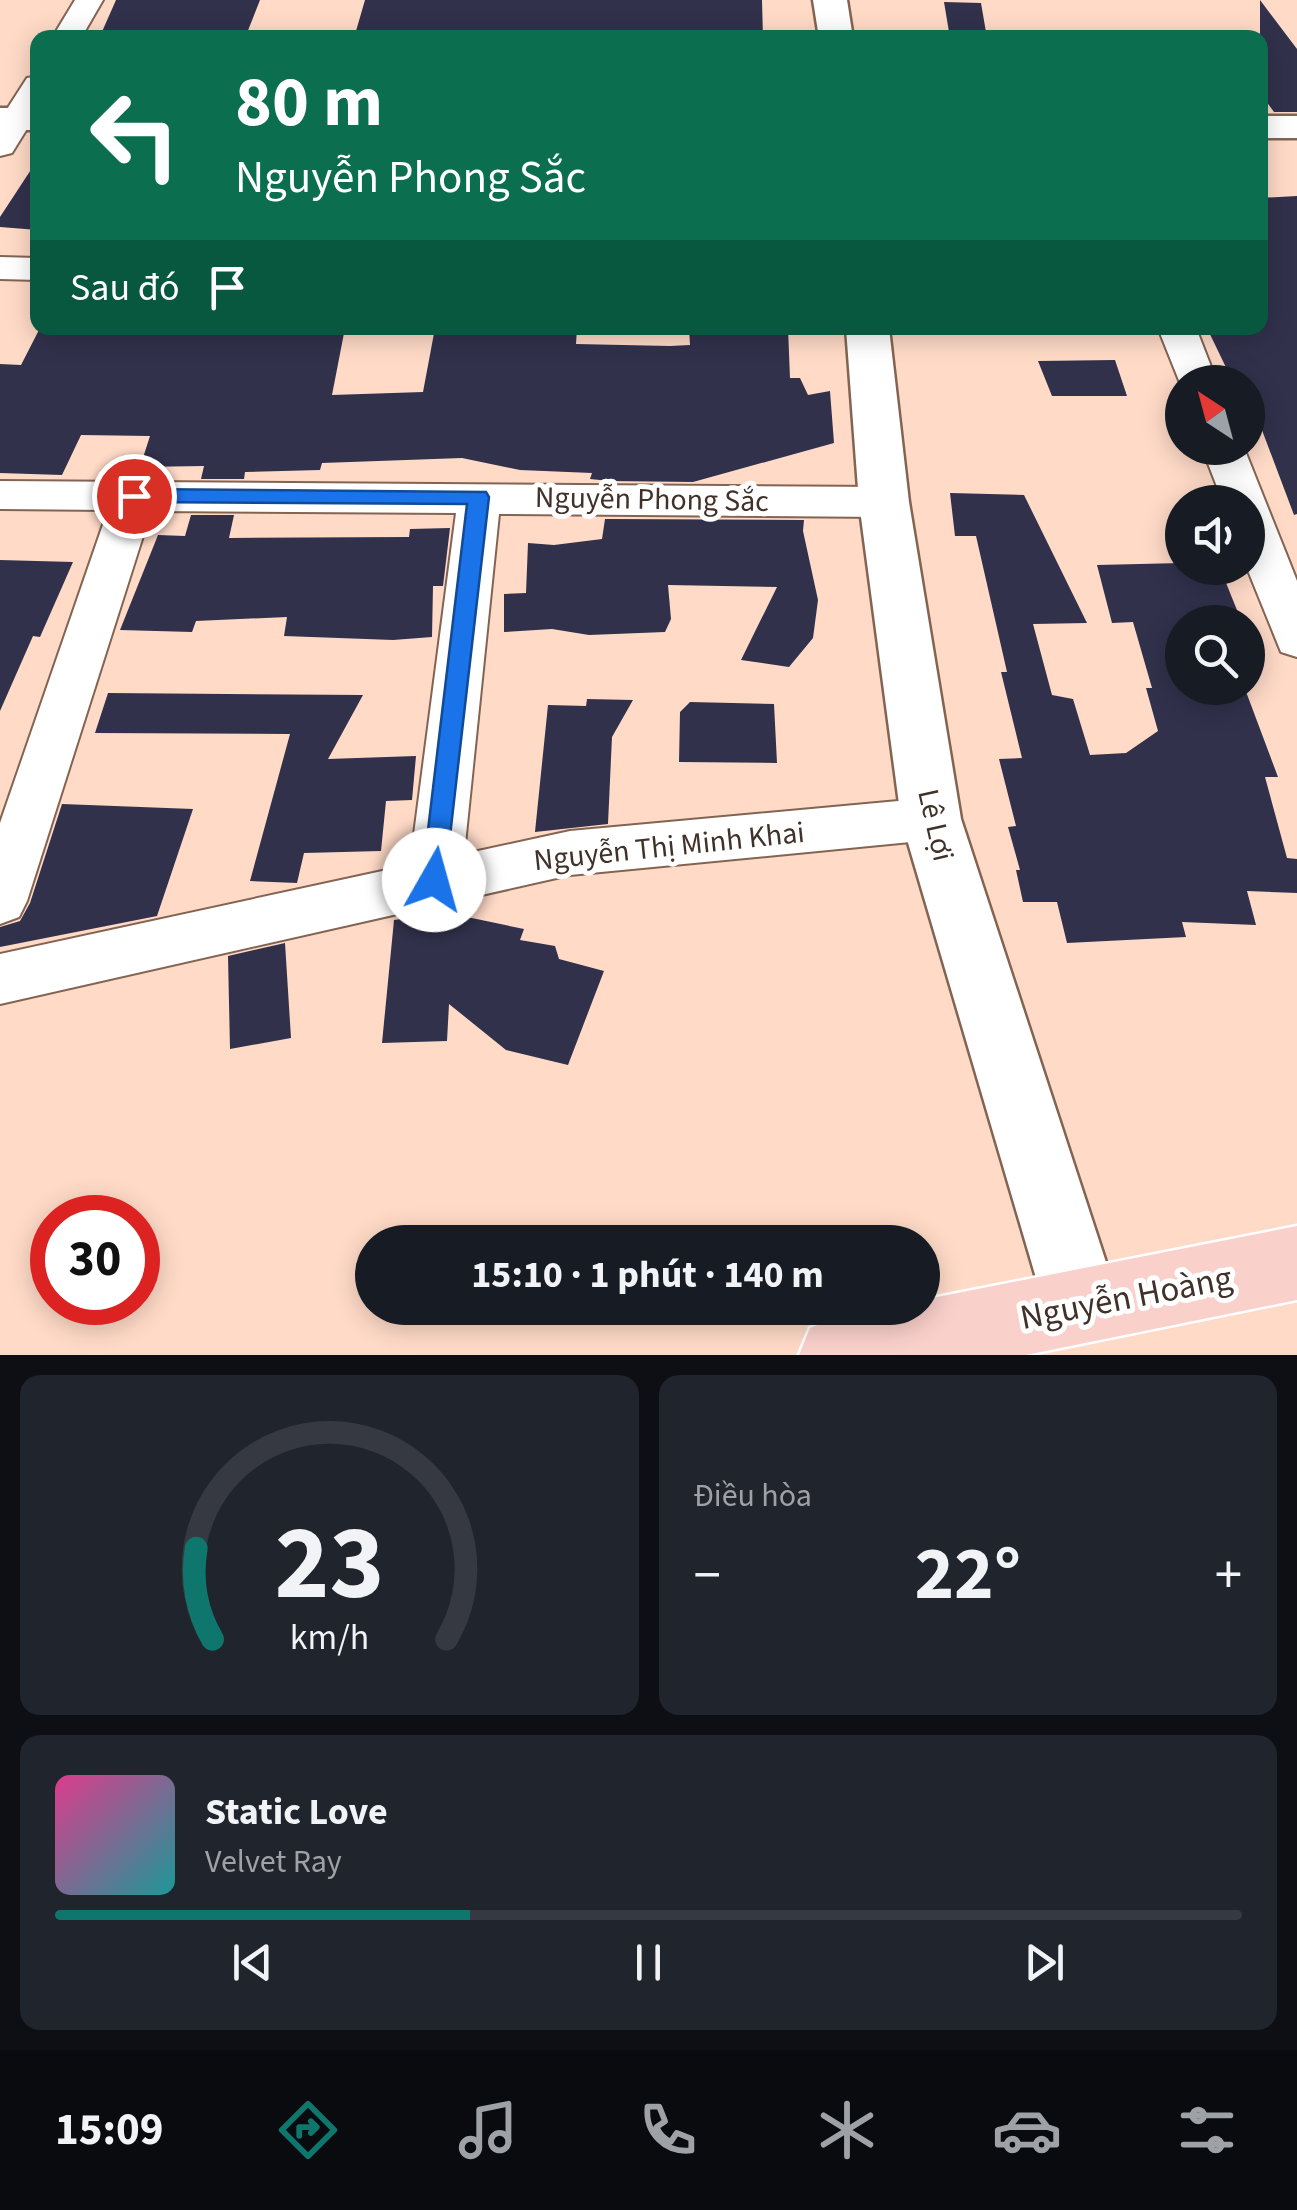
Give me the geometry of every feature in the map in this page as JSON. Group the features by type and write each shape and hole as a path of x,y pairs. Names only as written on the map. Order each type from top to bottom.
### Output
{"highway":[{"name":"Nguyễn Hoàng","path":"837,1355 1297,1263"}],"street":[{"path":"71,30 90,0"},
{"path":"830,0 835,30"},
{"path":"14,126 30,99"},
{"path":"1268,126 1297,126"},
{"path":"0,268 30,269"},
{"name":"Lê Lợi","path":"868,335 884,502 931,820 1082,1306"},
{"path":"1180,335 1191,365"},
{"name":"Nguyễn Phong Sắc","path":"0,495 884,502"},
{"path":"0,901 134,496"},
{"path":"434,880 478,497"},
{"path":"1265,556 1297,640"},
{"name":"Nguyễn Thị Minh Khai","path":"0,978 570,853 931,820"}],"building":[{"path":"116,0 260,0 248,30 103,30"},
{"path":"365,0 762,0 763,30 356,30"},
{"path":"1260,0 1297,49 1297,112 1274,112 1268,104 1268,30 1260,30"},
{"path":"944,2 981,3 986,30 949,30"},
{"path":"30,171 30,229 0,227 0,217"},
{"path":"1297,196 1294,515 1265,438 1265,365 1225,365 1210,335 1268,335 1268,198"},
{"path":"36,335 344,335 332,395 423,392 434,335 577,335 576,344 670,346 690,345 689,335 788,335 790,378 800,378 808,395 830,391 834,443 693,482 590,479 592,473 520,470 462,458 322,463 320,470 245,472 244,479 201,479 204,466 140,467 150,436 81,435 62,475 0,473 0,364 21,365"},
{"path":"1115,360 1127,396 1052,396 1038,361"},
{"path":"950,493 1024,495 1087,623 1033,624 1052,695 1073,699 1090,755 1126,753 1158,731 1146,688 1152,688 1133,622 1112,623 1097,565 1165,563 1165,585 1227,585 1235,605 1165,605 1165,705 1251,705 1278,777 1265,777 1287,858 1297,859 1297,893 1247,891 1256,925 1182,922 1186,937 1067,943 1057,902 1023,902 1016,870 1020,870 1008,827 1016,826 999,759 1022,758 1001,672 1007,672 976,536 955,536"},
{"path":"191,515 234,515 229,538 409,537 410,529 450,528 443,586 433,586 432,637 393,640 284,636 287,617 196,621 192,632 120,630 158,535 185,536"},
{"path":"605,519 804,520 818,600 813,638 789,667 741,660 777,587 668,585 671,619 665,632 504,632 504,594 526,593 528,543 554,545 602,539"},
{"path":"0,560 73,562 40,637 33,636 0,711"},
{"path":"108,693 363,695 328,759 416,756 412,800 386,801 381,851 304,853 297,883 250,881 290,734 95,733"},
{"path":"587,699 633,700 612,737 608,824 535,832 548,705 586,706"},
{"path":"690,702 774,704 777,763 679,762 680,712"},
{"path":"62,804 193,809 157,916 0,947 0,927 20,921 30,903"},
{"path":"448,913 524,929 520,940 555,946 559,959 604,971 568,1065 506,1050 449,1004 447,1041 382,1043 394,920"},
{"path":"285,943 291,1038 230,1049 228,956"}],"route":[{"path":"134,496 478,497 434,880"}]}
